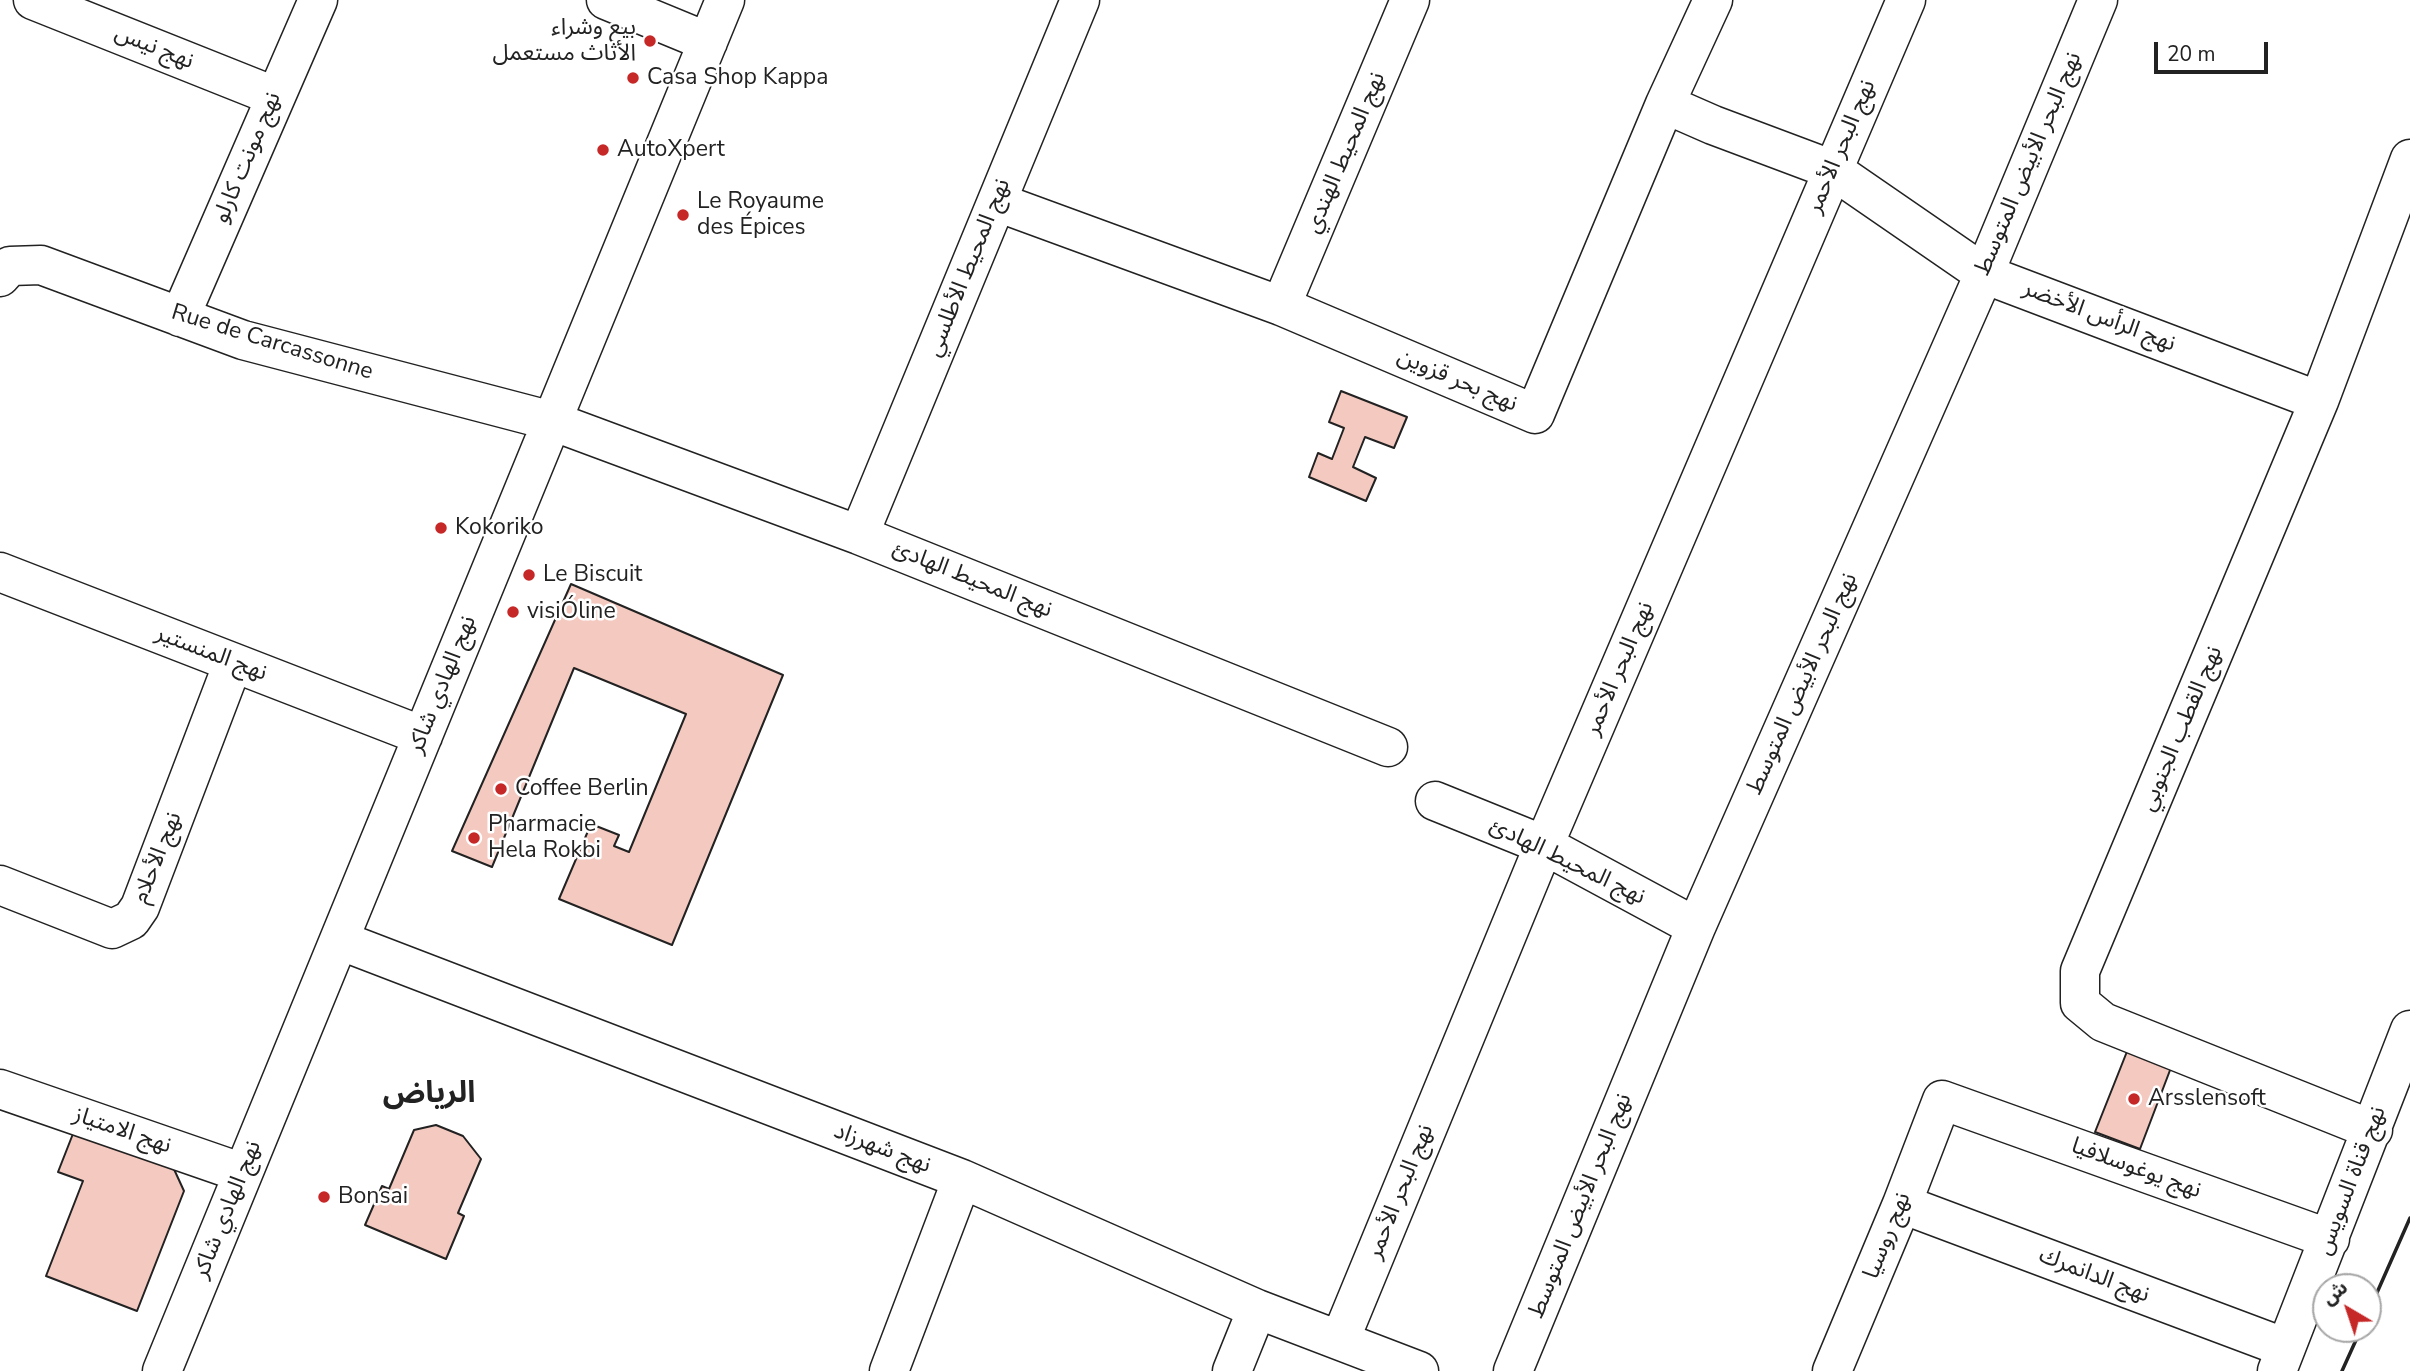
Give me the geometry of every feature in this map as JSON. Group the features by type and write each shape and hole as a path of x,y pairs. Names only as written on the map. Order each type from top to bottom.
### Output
{"street":[{"name":"نهج نيس","path":"33,0 274,96"},
{"name":"نهج مونت كارلو","path":"180,317 318,0"},
{"path":"606,0 708,42"},
{"name":"نهج الهادي شاكر","path":"162,1371 725,0"},
{"name":"نهج المحيط الأطلسي","path":"859,535 1080,0"},
{"name":"نهج المحيط الهندي","path":"1281,306 1410,0"},
{"name":"نهج بحر قزوين","path":"997,202 1281,306 1535,414 1665,104 1713,0"},
{"name":"نهج البحر الأحمر","path":"1340,1340 1544,845 1906,0"},
{"name":"نهج البحر الأبيض المتوسط","path":"1513,1371 1696,927 1984,274 2098,0"},
{"name":"نهج الرأس الأخضر","path":"1665,104 1833,170 1984,274 2319,401"},
{"name":"نهج القطب الجنوبي","path":"2373,1130 2103,1022 2080,1003 2080,971 2319,401 2410,159"},
{"name":"Rue de Carcassonne","path":"0,277 10,266 41,265 243,340 552,422"},
{"name":"نهج المحيط الهادئ","path":"552,422 859,535 1388,747"},
{"name":"نهج المنستير","path":"0,572 423,736"},
{"name":"نهج الأحلام","path":"0,885 112,929 131,920 140,907 233,663"},
{"name":"نهج المحيط الهادئ","path":"1436,802 1544,845 1696,927"},
{"name":"نهج شهرزاد","path":"339,940 962,1180 1257,1309 1419,1371"},
{"name":"نهج قناة السويس","path":"2281,1360 2373,1130 2402,1074 2410,1030"},
{"name":"نهج الامتياز","path":"0,1088 243,1173"},
{"name":"نهج روسيا","path":"1832,1371 1942,1100"},
{"name":"نهج يوغوسلافيا","path":"1942,1100 2330,1239"},
{"path":"888,1371 962,1180"},
{"name":"نهج الدانمرك","path":"1902,1204 2281,1360"},
{"path":"1232,1371 1257,1309"}],"building":[{"path":"1341,391 1407,417 1394,448 1365,437 1353,467 1376,478 1366,501 1309,477 1318,453 1332,459 1344,428 1329,422"},
{"path":"571,584 783,675 672,945 559,899 591,824 619,835 614,846 629,852 686,714 574,668 492,867 452,851"},
{"name":"Arsslensoft","path":"2128,1049 2172,1065 2140,1149 2095,1132"},
{"path":"78,1121 173,1167 184,1191 137,1311 46,1276 83,1181 58,1172"},
{"path":"436,1125 463,1136 481,1159 458,1213 464,1216 446,1259 365,1225 382,1186 389,1189 414,1130"}],"wall":[{"path":"2382,1281 2410,1218"},
{"path":"2342,1371 2355,1343"}],"place":[{"name":"بيع وشراء الأثاث مستعمل","path":"650,41"},
{"name":"Casa Shop Kappa","path":"633,78"},
{"name":"AutoXpert","path":"603,150"},
{"name":"Le Royaume des Épices","path":"683,215"},
{"name":"Kokoriko","path":"441,528"},
{"name":"Le Biscuit","path":"529,575"},
{"name":"visiÓline","path":"513,612"},
{"name":"Coffee Berlin","path":"501,789"},
{"name":"Pharmacie Hela Rokbi","path":"474,838"},
{"name":"Arsslensoft","path":"2134,1099"},
{"name":"Bonsai","path":"324,1197"}],"district":[{"name":"الرياض","path":"429,1095"}]}
